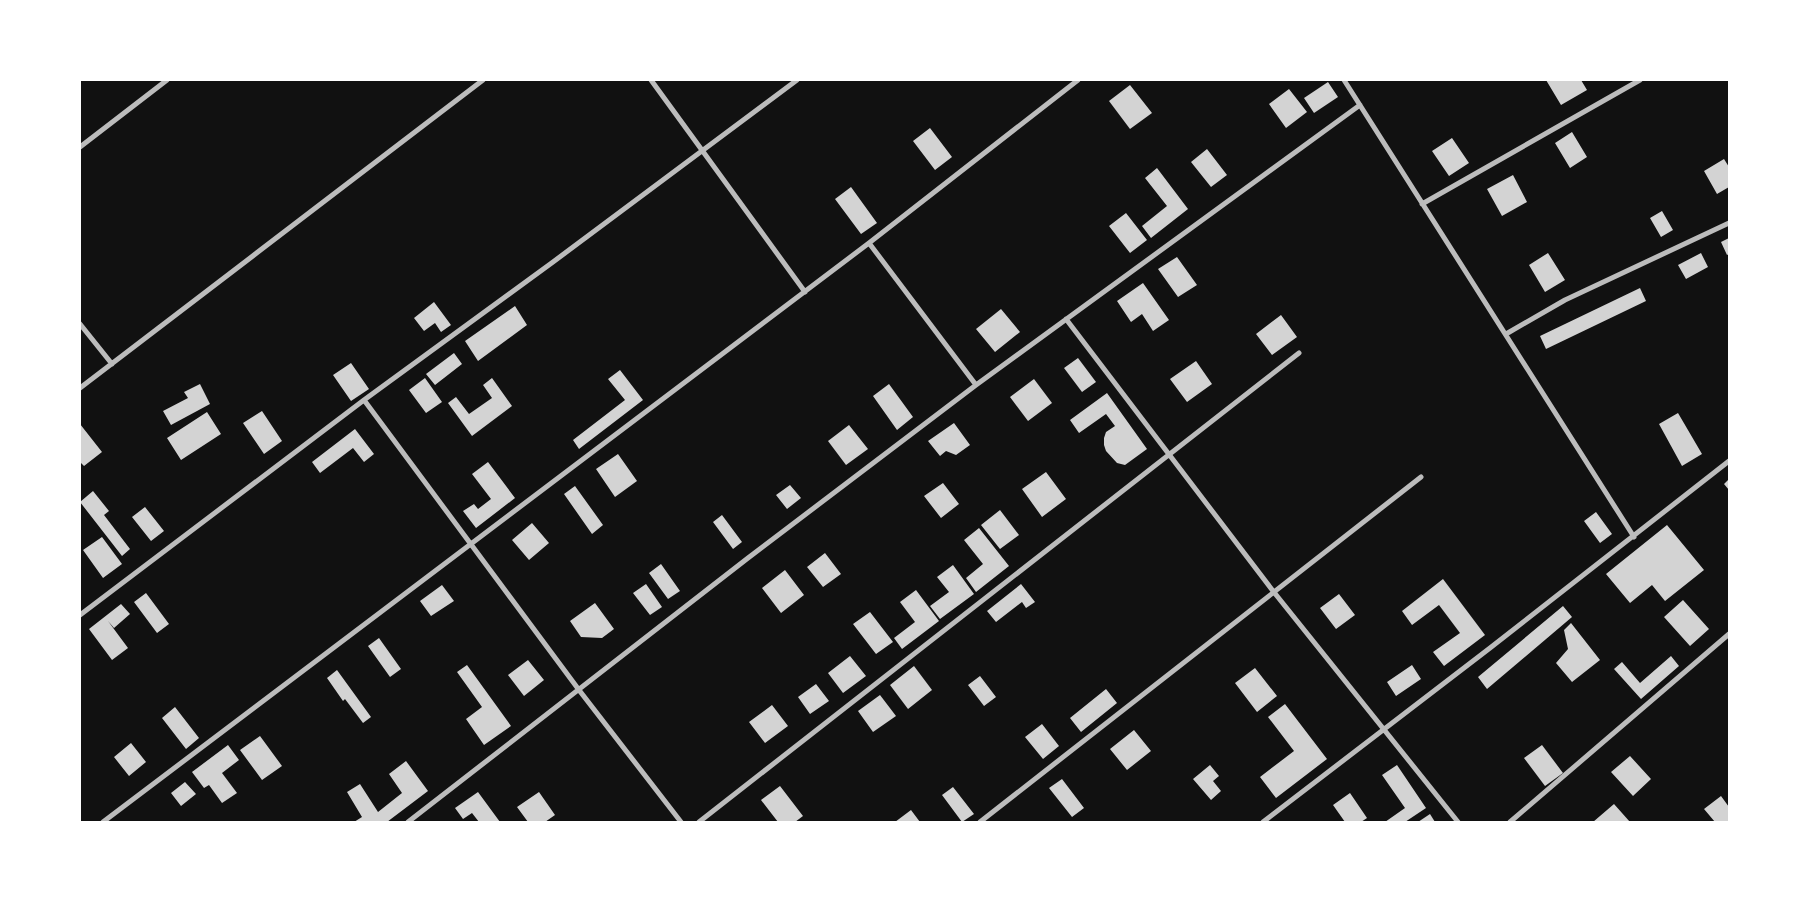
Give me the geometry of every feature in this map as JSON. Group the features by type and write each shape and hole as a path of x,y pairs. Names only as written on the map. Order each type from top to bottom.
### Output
{"street":[{"path":"80,147 167,80"},
{"path":"80,388 483,80"},
{"path":"651,80 805,292"},
{"path":"80,615 364,400 797,80"},
{"path":"103,822 870,244 1078,80"},
{"path":"1344,80 1634,537"},
{"path":"1422,204 1640,80"},
{"path":"408,822 748,558 976,386 1360,105"},
{"path":"1506,334 1565,300 1729,223"},
{"path":"870,244 976,386"},
{"path":"1066,319 1273,591 1458,822"},
{"path":"80,324 112,364"},
{"path":"699,822 1299,353"},
{"path":"364,400 578,690 682,822"},
{"path":"1263,822 1634,537 1729,461"},
{"path":"980,822 1421,477"},
{"path":"1510,822 1729,634"}],"building":[{"path":"1546,80 1581,80 1587,90 1561,105"},
{"path":"1328,82 1338,97 1314,113 1304,98"},
{"path":"1130,85 1152,113 1130,129 1109,101"},
{"path":"1289,89 1307,112 1286,128 1269,104"},
{"path":"930,128 952,157 935,170 913,141"},
{"path":"1572,132 1587,157 1570,168 1555,143"},
{"path":"1452,138 1469,163 1449,176 1432,151"},
{"path":"1207,149 1227,175 1211,187 1191,162"},
{"path":"1724,159 1729,167 1729,187 1717,194 1704,171"},
{"path":"1157,168 1188,209 1151,238 1142,226 1167,206 1145,178"},
{"path":"1513,175 1527,202 1502,216 1487,189"},
{"path":"851,187 877,223 861,234 835,199"},
{"path":"1662,211 1673,230 1661,237 1650,218"},
{"path":"1126,213 1147,240 1130,253 1109,226"},
{"path":"1729,238 1729,254 1727,255 1721,242"},
{"path":"1548,253 1565,280 1545,292 1529,265"},
{"path":"1701,253 1708,267 1686,279 1678,265"},
{"path":"1177,257 1197,285 1178,297 1158,269"},
{"path":"1143,283 1169,320 1153,331 1142,314 1131,322 1117,301"},
{"path":"1640,288 1646,301 1546,349 1540,336"},
{"path":"434,302 451,325 441,332 435,323 424,331 414,318"},
{"path":"515,306 527,325 478,361 465,341"},
{"path":"1001,309 1020,332 995,352 976,329"},
{"path":"1281,315 1297,337 1272,355 1256,334"},
{"path":"454,353 462,364 435,385 426,374"},
{"path":"1078,358 1096,382 1082,392 1064,368"},
{"path":"1196,361 1212,384 1187,402 1170,379"},
{"path":"351,363 369,389 351,401 333,375"},
{"path":"620,370 643,400 579,449 573,440 625,400 608,379"},
{"path":"425,378 442,402 426,413 409,390"},
{"path":"492,378 512,406 472,436 448,403 456,397 469,414 492,398 483,385"},
{"path":"1034,379 1052,403 1028,421 1010,397"},
{"path":"200,384 210,404 171,425 163,411 188,398 184,392"},
{"path":"889,384 913,417 897,430 873,396"},
{"path":"1107,393 1147,449 1125,465 1117,463 1106,451 1104,438 1106,432 1115,426 1106,414 1079,433 1070,420"},
{"path":"262,411 282,441 264,454 243,423"},
{"path":"207,412 221,434 181,460 167,438"},
{"path":"1678,413 1702,454 1682,466 1659,424"},
{"path":"954,423 970,445 956,455 946,451 940,456 928,441"},
{"path":"80,424 102,452 84,466 80,462"},
{"path":"849,425 868,449 846,465 828,441"},
{"path":"355,429 374,454 364,462 353,448 320,473 312,462"},
{"path":"618,454 637,481 615,497 596,469"},
{"path":"488,462 515,498 476,528 463,511 474,504 478,509 491,499 472,474"},
{"path":"1046,472 1066,499 1042,517 1022,489"},
{"path":"1729,479 1729,490 1724,484"},
{"path":"943,483 959,504 941,518 924,496"},
{"path":"790,485 801,498 787,509 776,495"},
{"path":"575,486 603,525 592,534 564,494"},
{"path":"93,491 109,511 104,515 130,549 122,556 80,502"},
{"path":"145,507 164,531 151,541 132,517"},
{"path":"1000,510 1019,535 1000,549 981,525"},
{"path":"1596,512 1612,534 1600,543 1584,521"},
{"path":"722,515 742,542 733,549 713,522"},
{"path":"532,523 549,543 529,560 512,540"},
{"path":"1667,525 1704,570 1665,601 1652,585 1630,603 1606,574"},
{"path":"979,528 1009,566 976,592 966,578 983,564 964,540"},
{"path":"102,537 122,564 103,578 83,550"},
{"path":"825,553 841,574 823,587 807,567"},
{"path":"661,564 680,591 668,599 649,573"},
{"path":"953,565 974,594 940,619 930,606 949,592 937,577"},
{"path":"785,570 804,595 781,613 762,588"},
{"path":"1443,579 1485,635 1444,666 1433,652 1460,633 1439,605 1412,625 1402,611"},
{"path":"646,584 662,607 650,615 633,593"},
{"path":"1021,584 1035,602 1026,608 1022,602 996,622 987,611"},
{"path":"442,585 454,601 431,616 420,601"},
{"path":"916,590 939,621 902,649 894,638 915,622 900,602"},
{"path":"146,593 169,624 157,633 134,602"},
{"path":"1339,594 1355,615 1336,629 1320,608"},
{"path":"1683,600 1709,629 1690,646 1664,617"},
{"path":"595,603 614,629 602,638 581,637 570,621"},
{"path":"121,604 130,614 114,628 108,621 128,648 112,660 89,629"},
{"path":"1563,606 1572,617 1487,689 1478,677"},
{"path":"870,612 893,642 876,654 853,624"},
{"path":"1571,623 1600,660 1572,682 1556,663 1568,649 1564,630"},
{"path":"379,638 401,669 390,677 368,646"},
{"path":"850,656 866,676 843,693 828,673"},
{"path":"1671,656 1679,666 1641,699 1614,669 1622,662 1640,683"},
{"path":"528,660 544,680 524,696 508,675"},
{"path":"467,665 511,726 484,745 466,719 482,707 457,672"},
{"path":"1412,665 1421,679 1396,696 1387,682"},
{"path":"914,666 932,690 908,709 890,685"},
{"path":"1255,668 1277,696 1257,712 1235,683"},
{"path":"337,670 371,717 363,723 345,699 343,701 327,678"},
{"path":"980,676 996,697 984,706 968,685"},
{"path":"816,684 829,701 810,714 798,697"},
{"path":"1106,689 1117,703 1081,732 1070,718"},
{"path":"880,695 896,716 873,732 858,711"},
{"path":"1285,704 1327,759 1276,798 1260,777 1294,751 1268,717"},
{"path":"772,705 788,726 765,743 749,722"},
{"path":"175,707 199,738 186,749 162,718"},
{"path":"1042,724 1059,746 1043,759 1025,737"},
{"path":"1134,730 1151,751 1127,770 1110,749"},
{"path":"260,736 282,766 262,780 240,750"},
{"path":"131,743 146,762 129,776 114,757"},
{"path":"228,745 239,760 222,773 237,793 222,803 209,785 204,788 192,772"},
{"path":"1542,745 1563,773 1545,786 1524,758"},
{"path":"1630,756 1651,779 1633,796 1611,772"},
{"path":"406,761 428,791 387,822 354,822 362,817 347,792 360,784 378,812 402,793 389,774"},
{"path":"1210,765 1219,776 1213,781 1221,791 1211,800 1193,779"},
{"path":"1397,765 1426,808 1405,822 1385,822 1405,808 1382,775"},
{"path":"1062,779 1084,808 1072,817 1049,788"},
{"path":"185,782 196,794 181,806 171,793"},
{"path":"780,786 803,816 795,822 778,822 761,800"},
{"path":"953,787 974,814 962,822 942,795"},
{"path":"478,792 500,822 479,822 472,813 463,819 455,808"},
{"path":"539,792 555,815 545,822 528,822 517,807"},
{"path":"1350,793 1367,818 1361,822 1345,822 1333,805"},
{"path":"1721,796 1729,807 1729,822 1715,822 1704,809"},
{"path":"1614,804 1630,822 1593,822"},
{"path":"911,810 920,822 895,822"},
{"path":"1430,814 1435,822 1418,822"}]}
